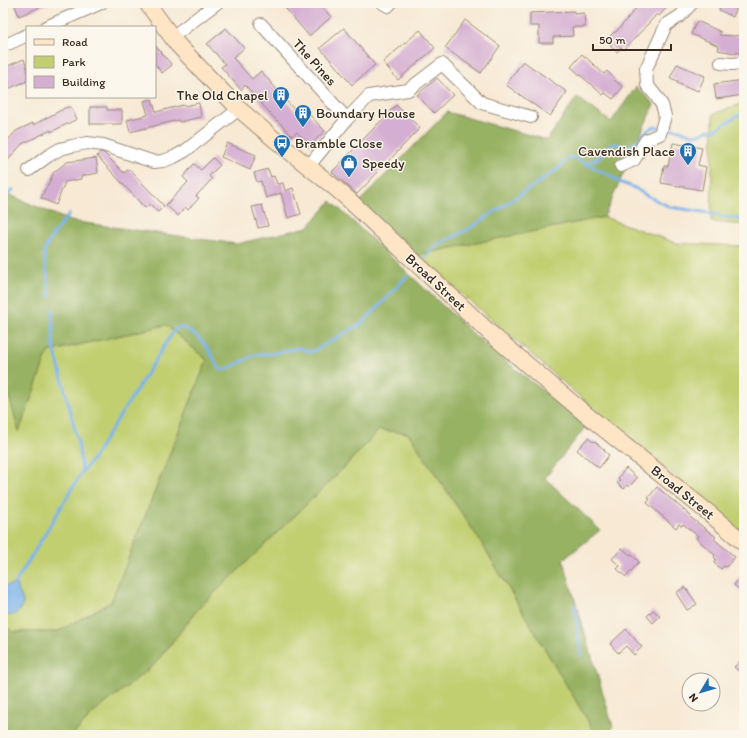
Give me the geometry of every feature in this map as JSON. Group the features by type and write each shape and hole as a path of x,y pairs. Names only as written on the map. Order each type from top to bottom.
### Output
{"street":[{"path":"48,26 101,3"},
{"name":"Broad Street","path":"147,3 177,44 239,108 274,139 347,198 422,270 490,332 583,412 744,543"},
{"path":"172,37 217,3"},
{"path":"383,3 388,6 391,3"},
{"path":"621,166 634,160 646,140 660,134 665,116 662,105 648,85 646,69 666,25 680,16 692,3"},
{"name":"The Pines","path":"262,24 347,119"},
{"path":"3,45 26,35"},
{"path":"721,63 744,63"},
{"path":"308,167 347,119 369,96 408,90 442,64 482,103 531,117"},
{"path":"29,170 60,149 87,143 103,145 154,162 164,161 174,158 185,151 239,108"}],"green space":[{"path":"636,87 654,104 604,217 417,255 359,202 447,112 547,140 577,97 611,122"},
{"path":"744,103 744,225 711,222 713,114"},
{"path":"3,192 70,221 237,244 308,227 331,201 471,332 504,360 587,425 545,478 600,530 563,560 613,727 607,735 597,735 481,542 408,433 379,430 341,471 198,609 154,665 91,715 73,735 3,735 3,624 13,632 57,632 111,602 207,360 166,325 48,352 19,432 3,375"},
{"path":"604,217 676,243 744,246 744,534 578,395 417,255"},
{"path":"166,325 207,360 111,602 57,632 13,632 3,624 3,375 19,431 48,352"},
{"path":"379,430 408,433 481,542 597,735 73,735 91,715 154,665 198,609 341,471"}],"water":[{"path":"16,582 23,604 15,614 3,615 3,586 12,585"}],"building":[{"path":"14,3 50,3 19,16"},
{"path":"281,3 318,3 331,17 309,36"},
{"path":"645,3 671,3 659,16 657,14 624,50 621,47 617,52 610,46 612,43 607,39 614,32 616,32 638,6 641,8"},
{"path":"722,3 739,3 733,17 719,10"},
{"path":"574,11 574,14 584,13 585,27 572,27 573,36 553,37 553,43 539,43 539,26 530,26 530,13"},
{"path":"465,20 500,46 481,73 445,48"},
{"path":"697,21 721,32 719,35 744,35 744,52 735,53 718,50 719,46 691,34"},
{"path":"226,28 244,48 233,58 252,79 261,71 296,112 302,107 325,131 310,145 297,132 292,136 245,85 241,90 221,67 225,64 207,44"},
{"path":"344,28 375,65 352,85 320,48"},
{"path":"420,30 435,48 398,80 383,62"},
{"path":"156,46 172,65 162,73 156,65"},
{"path":"582,54 604,74 607,71 615,79 614,80 623,87 613,99 605,93 603,95 571,67"},
{"path":"24,59 26,65 26,81 3,91 3,68"},
{"path":"523,61 567,92 550,116 506,85"},
{"path":"677,64 705,76 698,91 677,83 678,81 670,78"},
{"path":"437,78 453,95 434,113 417,95"},
{"path":"744,80 744,95 716,99 714,84"},
{"path":"152,99 156,112 183,105 199,103 201,117 179,122 178,120 130,132 127,120 148,115 144,101"},
{"path":"396,105 420,128 357,194 332,172"},
{"path":"67,107 71,107 77,119 22,144 3,166 3,146 16,131 33,123 33,125"},
{"path":"90,107 107,107 107,110 122,110 122,124 90,124"},
{"path":"227,143 256,155 250,170 221,157"},
{"name":"Cavendish Place","path":"673,143 702,148 698,165 706,167 702,190 661,183 664,166 668,166"},
{"path":"100,152 104,153 124,173 129,169 164,206 158,212 150,204 145,208 97,156"},
{"path":"96,158 98,173 81,176 81,179 65,182 56,205 41,198 54,172 67,162"},
{"path":"213,158 220,165 209,176 212,179 196,196 199,198 188,210 185,207 178,216 166,205 188,182 183,177 194,164 201,170"},
{"path":"268,169 271,177 274,176 277,184 283,183 285,191 293,188 301,214 288,218 281,193 266,198 261,181 257,182 254,173"},
{"path":"262,205 268,226 258,228 252,207"},
{"path":"588,438 593,442 594,441 609,455 599,468 577,450"},
{"path":"626,468 637,478 629,487 627,485 624,489 617,483 620,480 618,478"},
{"path":"657,487 691,516 690,517 716,537 714,539 735,557 726,567 724,566 721,569 714,563 716,559 714,557 715,555 696,538 698,536 683,524 682,526 679,524 676,528 647,503 650,499 648,498"},
{"path":"622,548 639,562 626,577 617,569 620,566 612,559"},
{"path":"744,572 744,594 734,585"},
{"path":"685,587 697,604 687,610 676,593"},
{"path":"653,610 660,616 653,623 647,616"},
{"path":"626,629 642,647 634,655 626,646 618,653 610,644"},
{"path":"744,657 744,676 734,667"}],"waterway":[{"path":"665,128 680,130 692,135 700,134 708,130 715,130 744,112"},
{"path":"586,163 599,158 607,147 612,144 629,146 637,141 646,131 654,127 659,127"},
{"path":"421,260 426,257 438,244 472,227 558,169 568,158 572,157 670,207 710,213 744,221"},
{"path":"3,199 13,190"},
{"path":"50,296 44,255 45,250 50,240 69,214"},
{"path":"16,582 82,472 92,460 175,329 182,327 194,334 208,349 218,368 225,370 257,354 271,354 298,348 312,352 361,324 407,276"},
{"path":"52,310 53,343 78,442 82,472"},
{"path":"575,605 581,655"}],"place":[{"name":"The Old Chapel","path":"281,110"},
{"name":"Boundary House","path":"303,128"},
{"name":"Bramble Close","path":"282,158"},
{"name":"Cavendish Place","path":"688,166"},
{"name":"Speedy","path":"349,178"}]}
